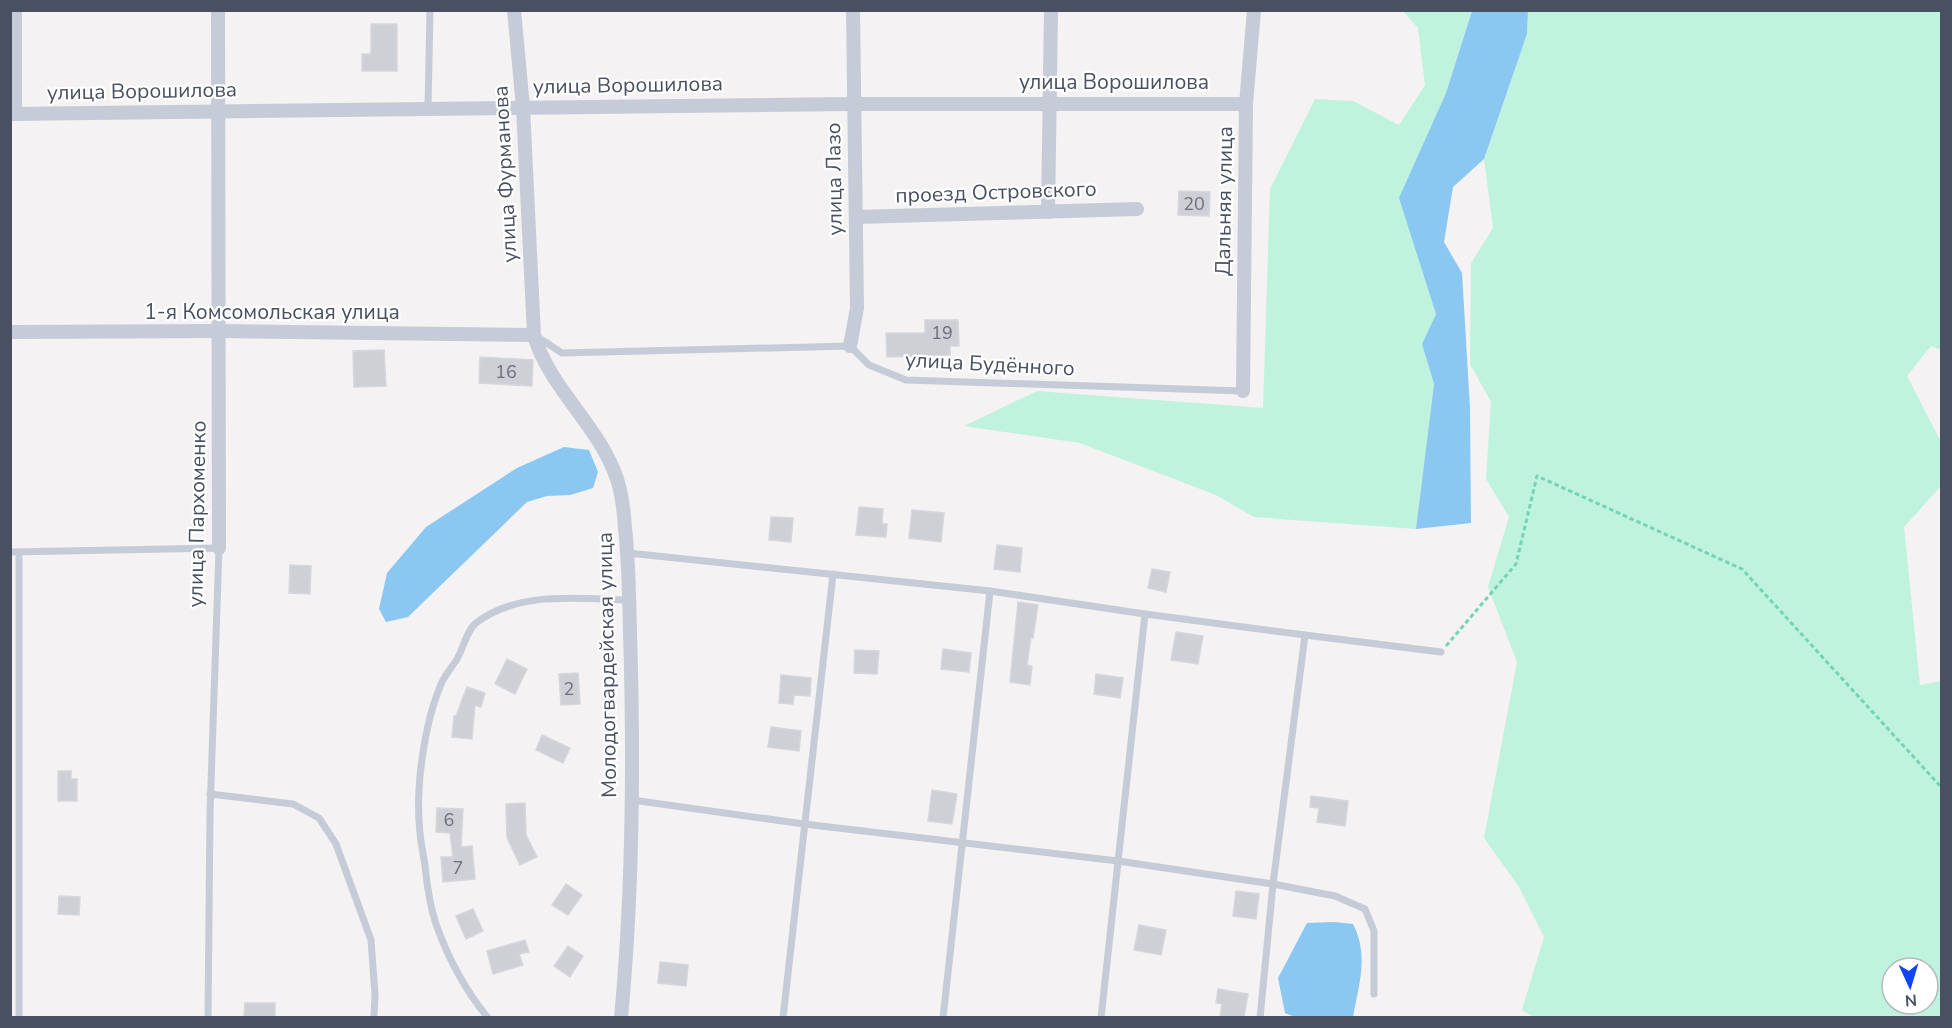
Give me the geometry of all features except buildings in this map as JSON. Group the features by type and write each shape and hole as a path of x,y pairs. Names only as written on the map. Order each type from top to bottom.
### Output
{"street":[{"path":"13,114 15,10"},
{"name":"улица Пархоменко","path":"218,10 220,110 219,548"},
{"name":"улица Фурманова","path":"514,10 523,107 534,335"},
{"name":"улица Лазо","path":"850,346 857,308 853,10"},
{"path":"1048,212 1050,10"},
{"name":"Дальняя улица","path":"1243,392 1246,104 1254,10"},
{"name":"улица Ворошилова","path":"13,114 854,104 1246,104"},
{"name":"проезд Островского","path":"856,217 1137,209"},
{"name":"1-я Комсомольская улица","path":"10,332 220,331 534,335"},
{"name":"Молодогвардейская улица","path":"534,335 544,363 605,449 618,481 624,515 630,600 632,800 627,957 621,1017"}],"lane":[{"path":"428,108 430,10"},
{"path":"534,335 562,353 850,346"},
{"name":"улица Будённого","path":"850,346 869,365 906,380 1243,392"},
{"path":"10,552 219,548"},
{"name":"улица Пархоменко","path":"208,1017 210,794 219,548"},
{"path":"19,1017 20,552"},
{"path":"628,553 990,591 1145,614 1441,652"},
{"path":"783,1017 832,574"},
{"path":"943,1017 990,591"},
{"path":"488,1017 476,1003 450,961 436,925 426,882 420,832 421,773 429,720 442,680 458,656 473,625 510,605 537,599 630,600"},
{"path":"1101,1017 1145,614"},
{"path":"1260,1017 1273,884 1305,635"},
{"path":"210,794 293,804 320,818 336,844 371,940 375,995 374,1017"},
{"path":"632,800 804,824 1118,861 1273,884 1335,896 1365,909 1374,931 1374,994"}],"path":[{"path":"1441,652 1516,564 1537,476 1742,569 1941,788"}],"green space":[{"path":"1403,11 1472,11 1446,93 1400,198 1436,314 1422,344 1434,384 1416,529 1254,517 1216,495 1080,443 964,426 1037,391 1263,408 1270,189 1315,99 1353,101 1399,125 1425,85 1418,28"},
{"path":"1528,11 1941,11 1941,350 1931,346 1907,376 1941,442 1941,486 1904,527 1920,685 1941,681 1941,1017 1536,1018 1522,1010 1544,937 1519,887 1484,838 1517,662 1488,587 1509,517 1486,479 1491,402 1470,364 1471,263 1493,228 1484,159 1527,34"}],"water":[{"path":"1472,11 1528,11 1527,34 1484,159 1453,187 1444,242 1462,273 1470,408 1471,523 1416,529 1434,384 1422,344 1436,314 1399,198 1446,93"},
{"path":"564,447 589,450 598,472 593,488 570,495 547,496 527,502 408,617 386,622 379,609 387,573 426,527 517,468"},
{"path":"1307,923 1353,924 1361,947 1360,982 1353,1017 1295,1017 1285,1013 1278,978"}]}
